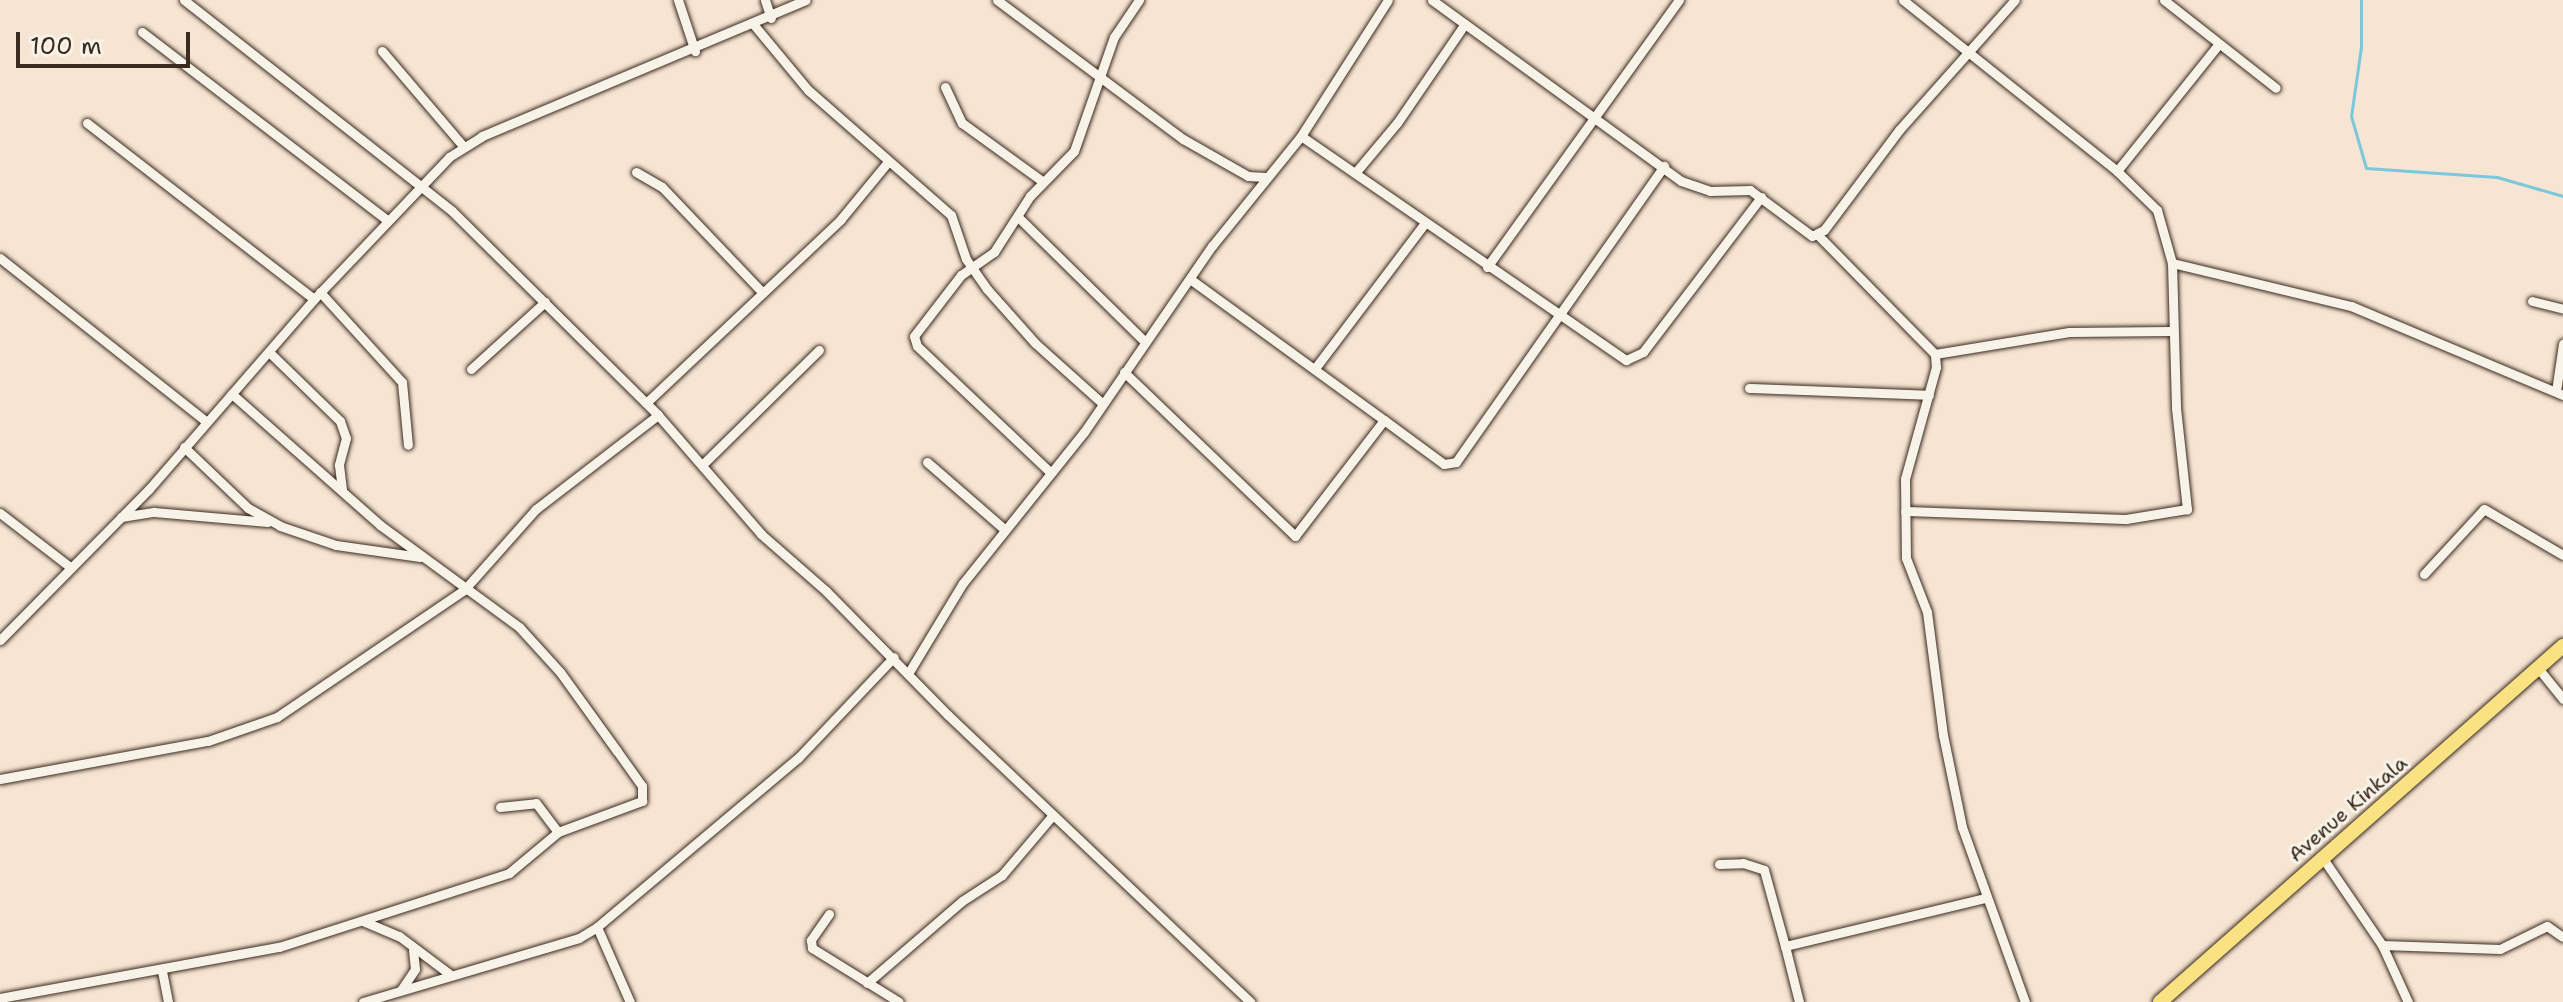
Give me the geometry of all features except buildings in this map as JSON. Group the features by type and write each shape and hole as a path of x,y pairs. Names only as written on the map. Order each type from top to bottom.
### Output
{"main road":[{"name":"Avenue Kinkala","path":"2160,1002 2563,646"}],"street":[{"path":"184,0 421,184 658,415 761,534 894,657 1052,816 1250,1002"},
{"path":"678,0 695,51"},
{"path":"765,0 771,18"},
{"path":"0,640 121,517 387,220 463,146 695,51 806,0"},
{"path":"997,0 1183,139 1248,176 1266,177"},
{"path":"1051,473 914,342 923,319 961,275 973,270 994,252 1042,181 1074,151 1114,37 1139,0"},
{"path":"909,672 1003,528 1051,473 1190,279 1266,177 1301,136 1388,0"},
{"path":"1432,0 1599,117 1695,189 1750,190 1807,235 1817,234 1899,130 2015,0"},
{"path":"1487,267 1599,117 1679,0"},
{"path":"1903,0 2117,171 2157,210 2172,263 2171,331 2187,512 2126,519 1905,511"},
{"path":"2164,0 2276,88"},
{"path":"754,25 808,90 887,163 951,215 973,270 1035,343 1103,404"},
{"path":"1355,173 1397,123 1464,25"},
{"path":"142,32 387,220"},
{"path":"2117,171 2218,45"},
{"path":"382,51 463,146"},
{"path":"945,87 962,123 1042,181"},
{"path":"87,123 317,295 402,382 408,445"},
{"path":"1301,136 1618,359 1637,357 1761,197"},
{"path":"646,403 841,219 887,163"},
{"path":"1190,279 1316,367 1444,464 1456,462 1664,166"},
{"path":"636,172 662,187 763,293"},
{"path":"1018,217 1145,342"},
{"path":"1316,367 1424,224"},
{"path":"1817,234 1935,354"},
{"path":"0,258 206,421"},
{"path":"2172,263 2351,306 2560,393 2563,344"},
{"path":"2532,301 2563,309"},
{"path":"471,369 545,302"},
{"path":"1935,354 2069,332 2171,331"},
{"path":"702,465 819,350"},
{"path":"269,352 340,421 346,438 339,465 342,491"},
{"path":"1935,354 1929,395 1905,479 1906,558 1927,612 1943,735 1962,827 1985,898 2025,1002"},
{"path":"1124,372 1291,535 1299,533 1384,420"},
{"path":"1749,388 1929,395"},
{"path":"0,998 13,999 279,947 363,921 509,873 558,832 637,806 645,794 560,672 519,627 420,557 232,394"},
{"path":"0,779 246,731 323,687 464,590 536,509 658,415"},
{"path":"184,447 236,498 272,522 336,545 420,557"},
{"path":"927,462 1003,528"},
{"path":"2424,574 2484,509 2563,555"},
{"path":"121,517 154,512 192,520 272,522"},
{"path":"0,513 70,567"},
{"path":"364,1002 579,938 597,927 798,758 894,657"},
{"path":"2538,668 2563,699"},
{"path":"500,807 536,803 558,832"},
{"path":"867,983 962,901 1002,875 1052,816"},
{"path":"2322,857 2382,945 2408,1002"},
{"path":"1719,864 1743,863 1764,870 1799,1002"},
{"path":"1785,946 1985,898"},
{"path":"829,914 812,948 899,1002"},
{"path":"363,921 399,936 413,950 451,975"},
{"path":"2382,945 2500,949 2547,926 2563,937"},
{"path":"597,927 630,1002"},
{"path":"401,990 415,969 413,950"},
{"path":"162,971 168,1002"}],"waterway":[{"path":"2361,0 2361,47 2351,116 2366,168 2497,177 2563,196"}]}
